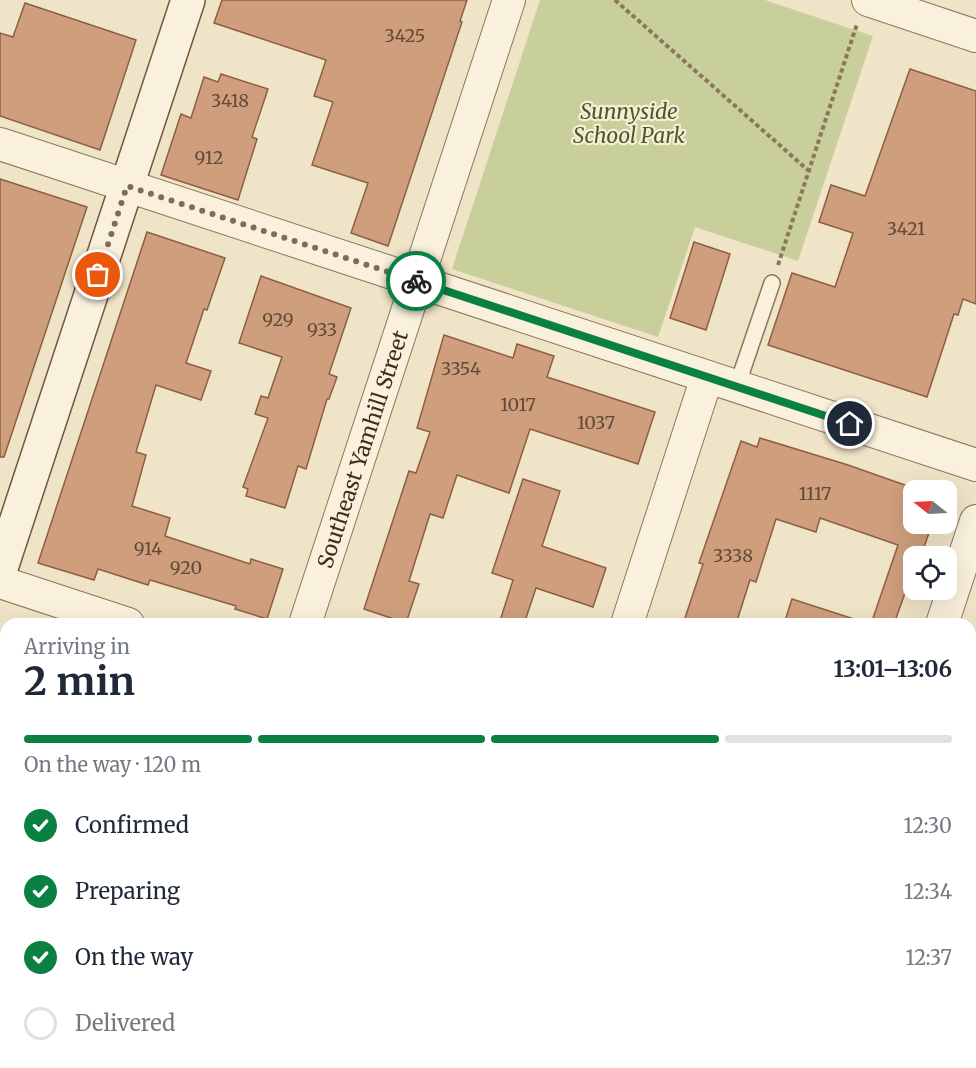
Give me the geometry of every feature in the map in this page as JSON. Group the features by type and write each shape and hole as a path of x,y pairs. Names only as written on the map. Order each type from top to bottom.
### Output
{"main road":[{"path":"0,571 188,0"}],"street":[{"name":"Southeast Yamhill Street","path":"307,618 509,0"},
{"path":"863,11 976,36"},
{"path":"0,144 976,465"},
{"path":"629,618 707,377"},
{"path":"944,618 976,521"},
{"path":"0,582 110,618"}],"lane":[{"path":"737,386 772,283"}],"path":[{"path":"615,0 809,171"},
{"path":"772,283 863,11"}],"green space":[{"name":"Sunnyside School Park","path":"540,0 765,0 873,36 798,261 695,227 658,337 452,269"}],"building":[{"path":"222,0 467,0 460,21 462,22 388,246 351,233 368,183 312,165 333,102 314,96 326,60 214,23"},
{"path":"25,3 136,40 100,150 0,116 0,33 13,37"},
{"path":"910,69 976,91 976,304 963,299 958,315 954,314 927,397 768,345 792,273 835,287 853,233 819,222 831,185 865,196"},
{"path":"221,74 268,89 252,137 257,139 238,200 161,175 181,114 191,118 204,77 218,82"},
{"path":"0,179 87,207 4,457 0,457"},
{"path":"147,232 225,258 207,310 204,309 186,363 211,371 201,400 156,385 136,452 146,455 132,506 170,518 165,536 250,564 251,559 283,569 267,618 150,580 148,585 98,569 94,580 38,563"},
{"path":"694,242 730,254 706,330 670,318"},
{"path":"261,276 351,308 329,374 337,377 329,399 327,399 306,469 298,466 285,508 246,496 248,489 243,487 268,418 255,414 261,396 268,398 282,357 239,343"},
{"path":"444,335 513,358 517,344 554,356 547,377 655,412 638,464 530,429 509,493 457,475 443,518 430,514 409,581 419,584 408,618 391,618 364,609 409,471 416,473 430,432 417,428"},
{"path":"760,438 903,484 903,534 929,534 924,546 903,546 903,599 896,618 873,618 898,545 820,518 816,532 776,519 756,582 750,580 738,618 685,618 703,564 699,563 741,441 757,447"},
{"path":"523,479 560,491 542,546 606,568 593,607 536,588 526,618 501,618 513,580 492,573"},
{"path":"792,599 851,618 786,618"}],"way so far":[{"path":"98,275 127,186 416,281"}],"route":[{"path":"416,281 850,424"}]}
